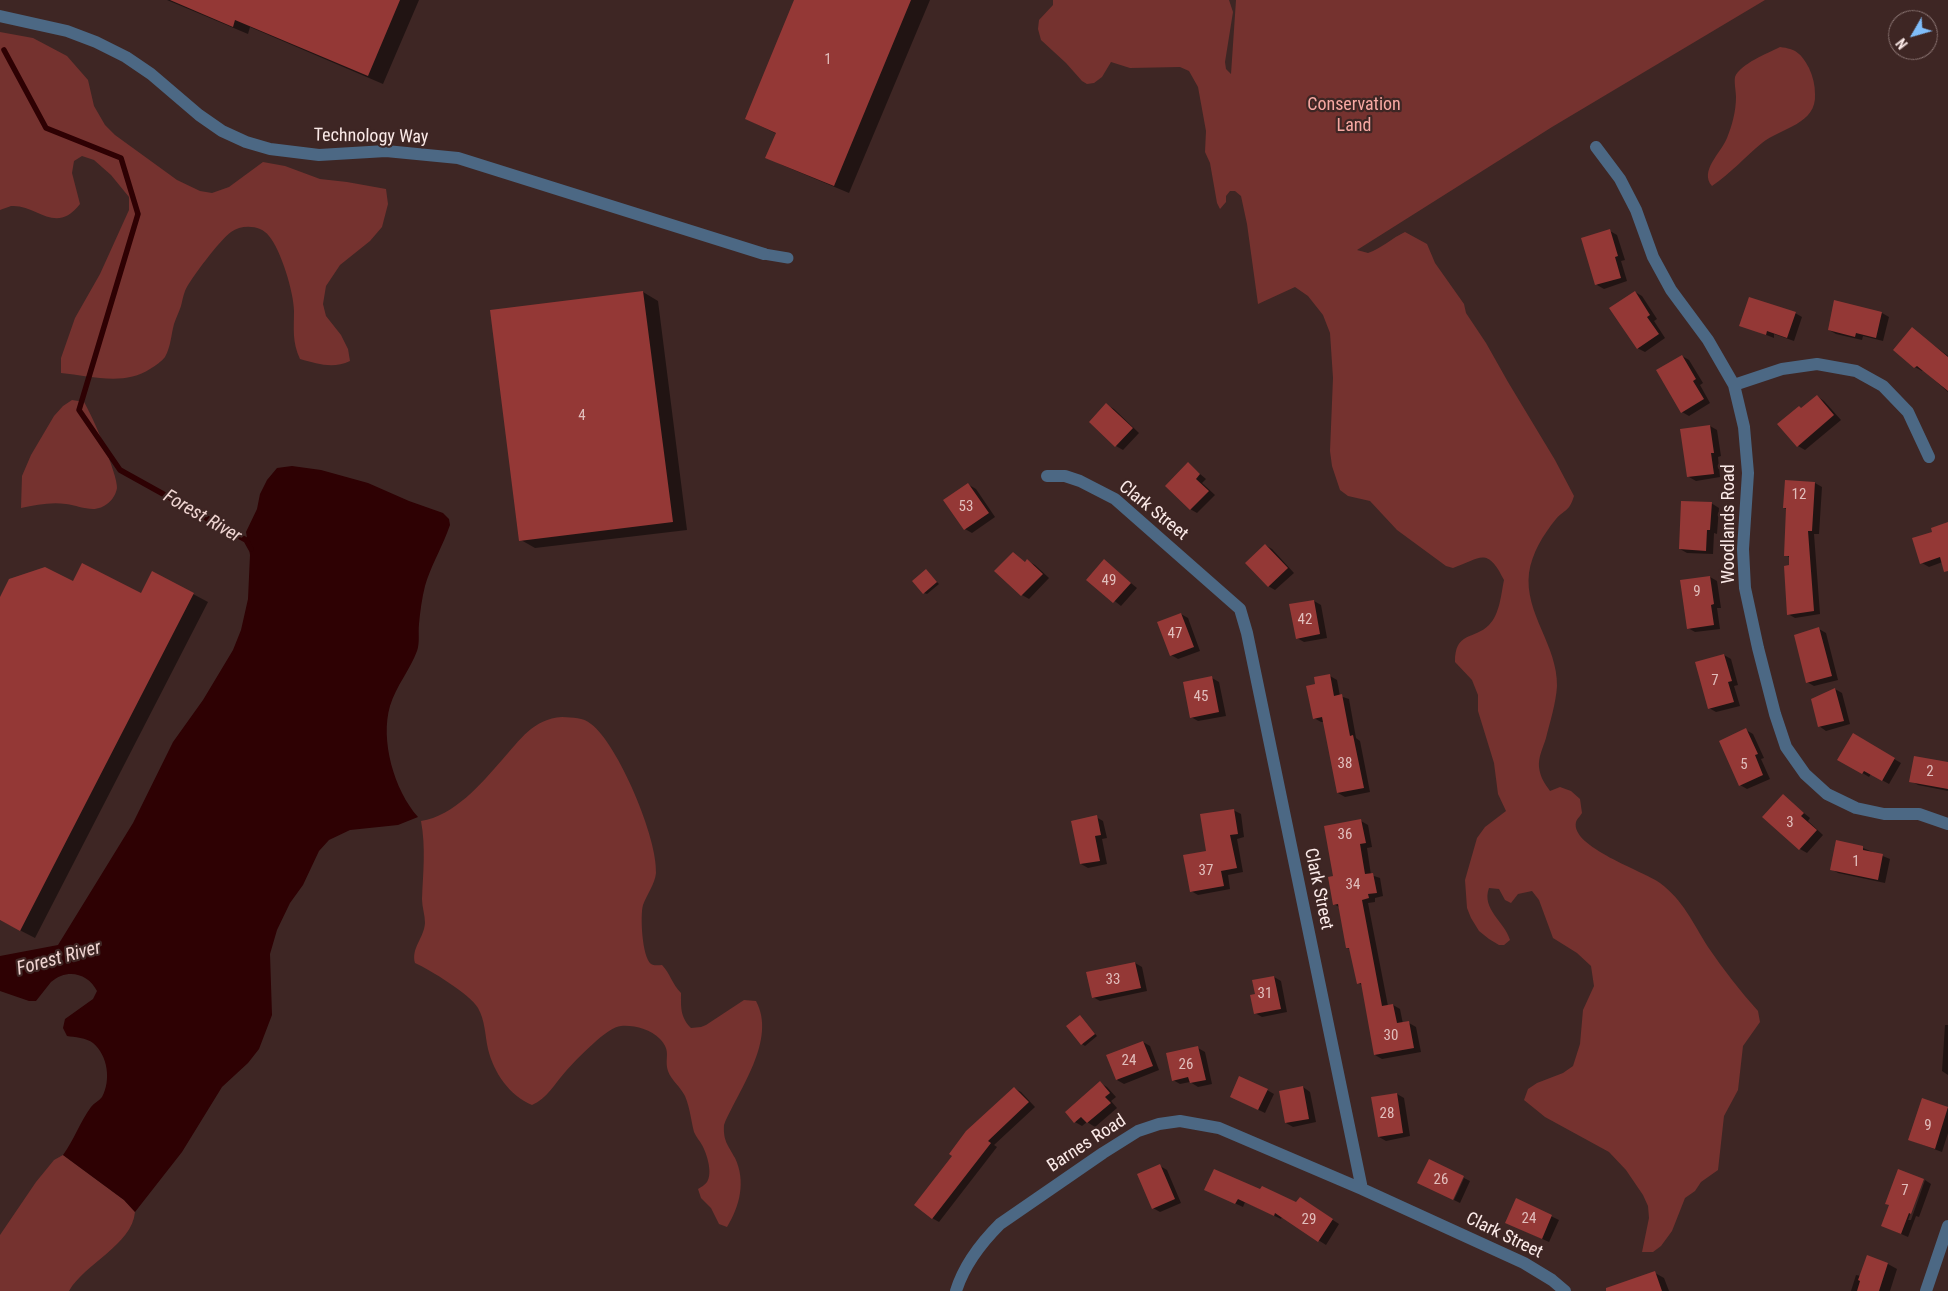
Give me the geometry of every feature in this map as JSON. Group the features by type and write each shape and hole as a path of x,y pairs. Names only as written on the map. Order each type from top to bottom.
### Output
{"street":[{"name":"Technology Way","path":"0,16 67,30 126,57 151,74 199,115 222,131 246,142 270,149 319,155 386,151 458,158 764,254"},
{"name":"Woodlands Road","path":"1596,147 1620,179 1636,210 1653,257 1671,290 1708,340 1734,385 1744,427 1748,473 1743,549 1745,588 1773,704 1786,747 1805,774 1827,794 1856,808 1884,814 1919,814 1948,824"},
{"path":"1734,385 1782,369 1817,364 1856,371 1883,386 1908,412 1929,457"},
{"name":"Clark Street","path":"1047,476 1065,476 1080,481 1115,499 1240,609 1247,633 1362,1188 1524,1263 1552,1280 1565,1291"},
{"name":"Barnes Road","path":"956,1291 974,1254 1000,1224 1103,1153 1138,1131 1159,1124 1180,1121 1219,1128 1362,1188"},
{"path":"1926,1291 1948,1226"}],"lane":[{"path":"764,254 788,258"}],"green space":[{"name":"Conservation Land","path":"1053,0 1229,0 1233,12 1225,62 1226,69 1231,74 1236,0 1765,0 1552,127 1357,250 1368,253 1405,232 1427,244 1435,263 1464,304 1466,313 1486,343 1574,496 1568,508 1556,519 1535,551 1529,573 1531,602 1556,671 1557,686 1553,712 1539,760 1543,780 1550,791 1560,787 1571,791 1580,799 1582,813 1576,822 1577,831 1584,840 1610,857 1660,883 1675,897 1687,912 1708,947 1738,988 1758,1011 1760,1022 1743,1046 1738,1090 1724,1116 1718,1170 1701,1182 1695,1191 1685,1198 1672,1231 1661,1246 1653,1252 1642,1252 1649,1218 1648,1206 1626,1170 1609,1152 1545,1117 1524,1100 1528,1089 1537,1083 1563,1073 1573,1066 1580,1044 1583,1010 1594,986 1591,966 1577,953 1553,938 1539,900 1532,891 1518,894 1511,903 1505,900 1499,889 1489,888 1488,902 1510,940 1504,945 1499,945 1479,931 1467,908 1465,880 1477,838 1485,827 1506,811 1498,794 1494,763 1478,711 1478,695 1472,680 1455,662 1456,652 1458,645 1462,641 1483,630 1493,620 1500,604 1504,580 1493,562 1488,559 1477,558 1453,568 1446,566 1397,530 1370,501 1348,496 1340,490 1332,466 1330,451 1333,378 1330,333 1323,315 1308,296 1295,287 1258,304 1247,224 1241,196 1235,191 1230,191 1226,196 1226,202 1220,209 1217,203 1210,163 1205,152 1206,131 1198,87 1189,71 1180,67 1130,68 1111,62 1102,77 1094,83 1087,84 1041,40 1038,29 1039,20 1053,5"},
{"path":"0,32 33,38 67,56 88,80 94,106 105,125 115,135 177,180 200,191 212,193 229,187 263,162 285,166 320,179 386,189 388,204 382,227 370,241 340,265 326,286 323,304 326,316 341,335 348,349 350,361 331,365 300,359 295,341 292,294 278,251 266,232 246,227 235,229 220,242 188,285 174,324 167,353 158,363 140,374 118,379 61,373 61,358 75,318 100,274 129,210 129,197 111,175 94,160 82,156 74,161 72,173 80,204 71,213 62,218 54,218 21,207 11,206 0,210"},
{"path":"1780,47 1798,53 1809,68 1815,87 1814,104 1804,119 1762,143 1712,186 1708,174 1709,168 1724,144 1731,128 1736,102 1735,77 1748,63"},
{"path":"72,400 84,402 93,419 113,471 117,488 116,492 108,503 97,509 54,503 21,508 22,476 31,455 54,416"},
{"path":"562,717 585,720 602,735 613,751 634,793 650,838 655,858 656,873 643,905 642,936 648,960 651,964 662,965 681,993 682,1012 687,1024 691,1028 706,1025 744,1000 756,1001 761,1016 762,1032 754,1064 724,1125 725,1139 735,1158 741,1184 738,1202 727,1227 719,1224 711,1208 701,1198 698,1189 709,1178 707,1158 694,1132 685,1096 668,1071 667,1051 660,1039 647,1030 636,1027 615,1027 592,1044 546,1095 532,1105 516,1095 498,1075 488,1049 482,1018 474,1002 449,983 415,963 416,948 425,923 422,899 424,851 421,821 445,813 466,798 521,738 535,726"},
{"path":"63,1155 124,1200 135,1212 132,1224 117,1244 86,1271 69,1291 0,1291 0,1235 36,1182 54,1160"}],"water":[{"path":"292,466 321,470 368,483 443,513 449,519 450,525 425,586 417,651 399,685 387,719 388,749 391,764 402,793 418,817 398,825 350,830 329,840 319,851 303,885 290,903 277,930 270,954 272,1015 259,1049 248,1063 222,1087 182,1152 135,1212 124,1200 63,1155 87,1113 102,1097 105,1090 107,1076 105,1061 98,1048 87,1040 67,1036 63,1028 65,1019 93,999 97,991 88,980 77,974 70,974 51,982 36,1001 29,1001 0,991 0,956 58,945 133,823 173,742 203,700 233,650 241,630 248,599 250,555 246,532 257,509 260,494 267,480 277,468"}],"building":[{"path":"170,0 400,0 368,76 235,20 233,27"},
{"path":"794,0 911,0 834,186 765,158 776,133 745,119"},
{"path":"1610,229 1618,256 1615,257 1621,278 1595,285 1581,238"},
{"path":"643,291 673,522 519,541 490,310"},
{"path":"1635,291 1650,315 1647,317 1659,334 1637,349 1609,308"},
{"path":"1749,297 1796,312 1787,338 1767,331 1766,335 1739,326"},
{"path":"1834,300 1882,312 1876,338 1856,333 1855,337 1828,330"},
{"path":"1912,327 1948,357 1948,391 1917,366 1914,368 1893,350"},
{"path":"1682,355 1696,379 1693,381 1704,399 1681,413 1656,370"},
{"path":"1817,395 1834,415 1797,447 1777,424 1799,406 1801,408"},
{"path":"1106,403 1133,428 1115,447 1089,422"},
{"path":"1710,425 1714,453 1711,453 1714,474 1687,477 1680,429"},
{"path":"1188,462 1200,474 1196,479 1209,491 1190,510 1165,486"},
{"path":"1785,480 1815,482 1812,531 1808,531 1814,611 1787,615 1784,566 1789,565 1789,556 1784,556 1786,508 1783,508"},
{"path":"968,483 989,513 964,530 943,500"},
{"path":"1681,501 1712,502 1710,530 1707,530 1706,551 1679,549"},
{"path":"1948,522 1948,571 1944,572 1940,557 1920,564 1912,538 1932,532 1931,528"},
{"path":"1265,544 1288,568 1268,587 1245,563"},
{"path":"1013,552 1025,562 1027,559 1043,574 1021,596 994,571"},
{"path":"1104,559 1131,583 1113,603 1086,580"},
{"path":"82,563 141,593 152,571 194,593 20,931 0,920 0,597 9,579 45,567 73,581"},
{"path":"926,569 937,582 923,594 912,581"},
{"path":"1710,576 1714,604 1711,605 1714,625 1687,629 1680,580"},
{"path":"1314,600 1320,634 1296,639 1289,604"},
{"path":"1181,613 1194,647 1170,656 1157,622"},
{"path":"1819,627 1832,676 1806,683 1794,635"},
{"path":"1724,654 1732,681 1728,682 1734,702 1708,709 1695,662"},
{"path":"1330,674 1334,696 1342,694 1350,736 1353,735 1364,788 1337,793 1322,717 1313,719 1306,686 1315,684 1314,677"},
{"path":"1212,676 1219,712 1190,718 1183,682"},
{"path":"1835,688 1844,721 1818,727 1811,699"},
{"path":"1746,728 1758,754 1755,755 1763,775 1739,786 1719,741"},
{"path":"1853,733 1895,758 1882,781 1864,771 1862,774 1837,760"},
{"path":"1914,756 1948,762 1948,789 1909,782"},
{"path":"1783,794 1804,813 1801,816 1817,830 1799,850 1762,817"},
{"path":"1234,809 1238,834 1230,835 1237,868 1221,871 1224,886 1190,892 1183,855 1206,851 1200,814"},
{"path":"1097,815 1101,835 1095,836 1100,861 1080,864 1071,821"},
{"path":"1361,819 1366,843 1360,844 1365,874 1373,873 1377,893 1368,894 1369,898 1362,900 1382,1006 1393,1004 1397,1023 1409,1021 1414,1048 1374,1055 1361,983 1357,984 1349,948 1346,948 1338,904 1333,905 1328,877 1333,876 1324,826"},
{"path":"1836,840 1863,846 1863,850 1883,854 1878,880 1830,870"},
{"path":"1135,962 1141,988 1092,998 1086,972"},
{"path":"1274,976 1281,1009 1254,1014 1250,995 1255,994 1252,980"},
{"path":"1080,1015 1095,1034 1081,1045 1066,1026"},
{"path":"1143,1041 1153,1066 1116,1080 1106,1055"},
{"path":"1198,1046 1206,1080 1190,1083 1188,1077 1172,1081 1166,1053"},
{"path":"1239,1076 1268,1089 1258,1110 1230,1097"},
{"path":"1100,1081 1110,1093 1105,1097 1111,1103 1087,1123 1081,1117 1074,1123 1065,1112"},
{"path":"1303,1086 1309,1119 1285,1123 1279,1091"},
{"path":"1014,1087 1029,1102 988,1141 991,1143 932,1219 914,1205 952,1156 949,1154 966,1131"},
{"path":"1397,1093 1403,1133 1378,1137 1371,1097"},
{"path":"1922,1098 1948,1107 1935,1149 1908,1140"},
{"path":"1429,1159 1464,1176 1453,1200 1417,1183"},
{"path":"1160,1164 1175,1199 1152,1209 1137,1174"},
{"path":"1214,1169 1260,1189 1262,1186 1296,1202 1300,1197 1333,1219 1318,1242 1275,1213 1274,1216 1238,1199 1235,1204 1204,1190"},
{"path":"1898,1169 1924,1179 1911,1214 1909,1213 1901,1234 1881,1226 1889,1205 1885,1204"},
{"path":"1516,1198 1552,1215 1542,1239 1505,1223"},
{"path":"1867,1255 1888,1263 1879,1291 1857,1291 1860,1281 1858,1280"},
{"path":"1655,1271 1662,1291 1606,1291 1606,1288"}],"waterway":[{"name":"Forest River","path":"4,50 46,128 121,158 138,214 79,410 120,470 246,540 251,549"}]}
